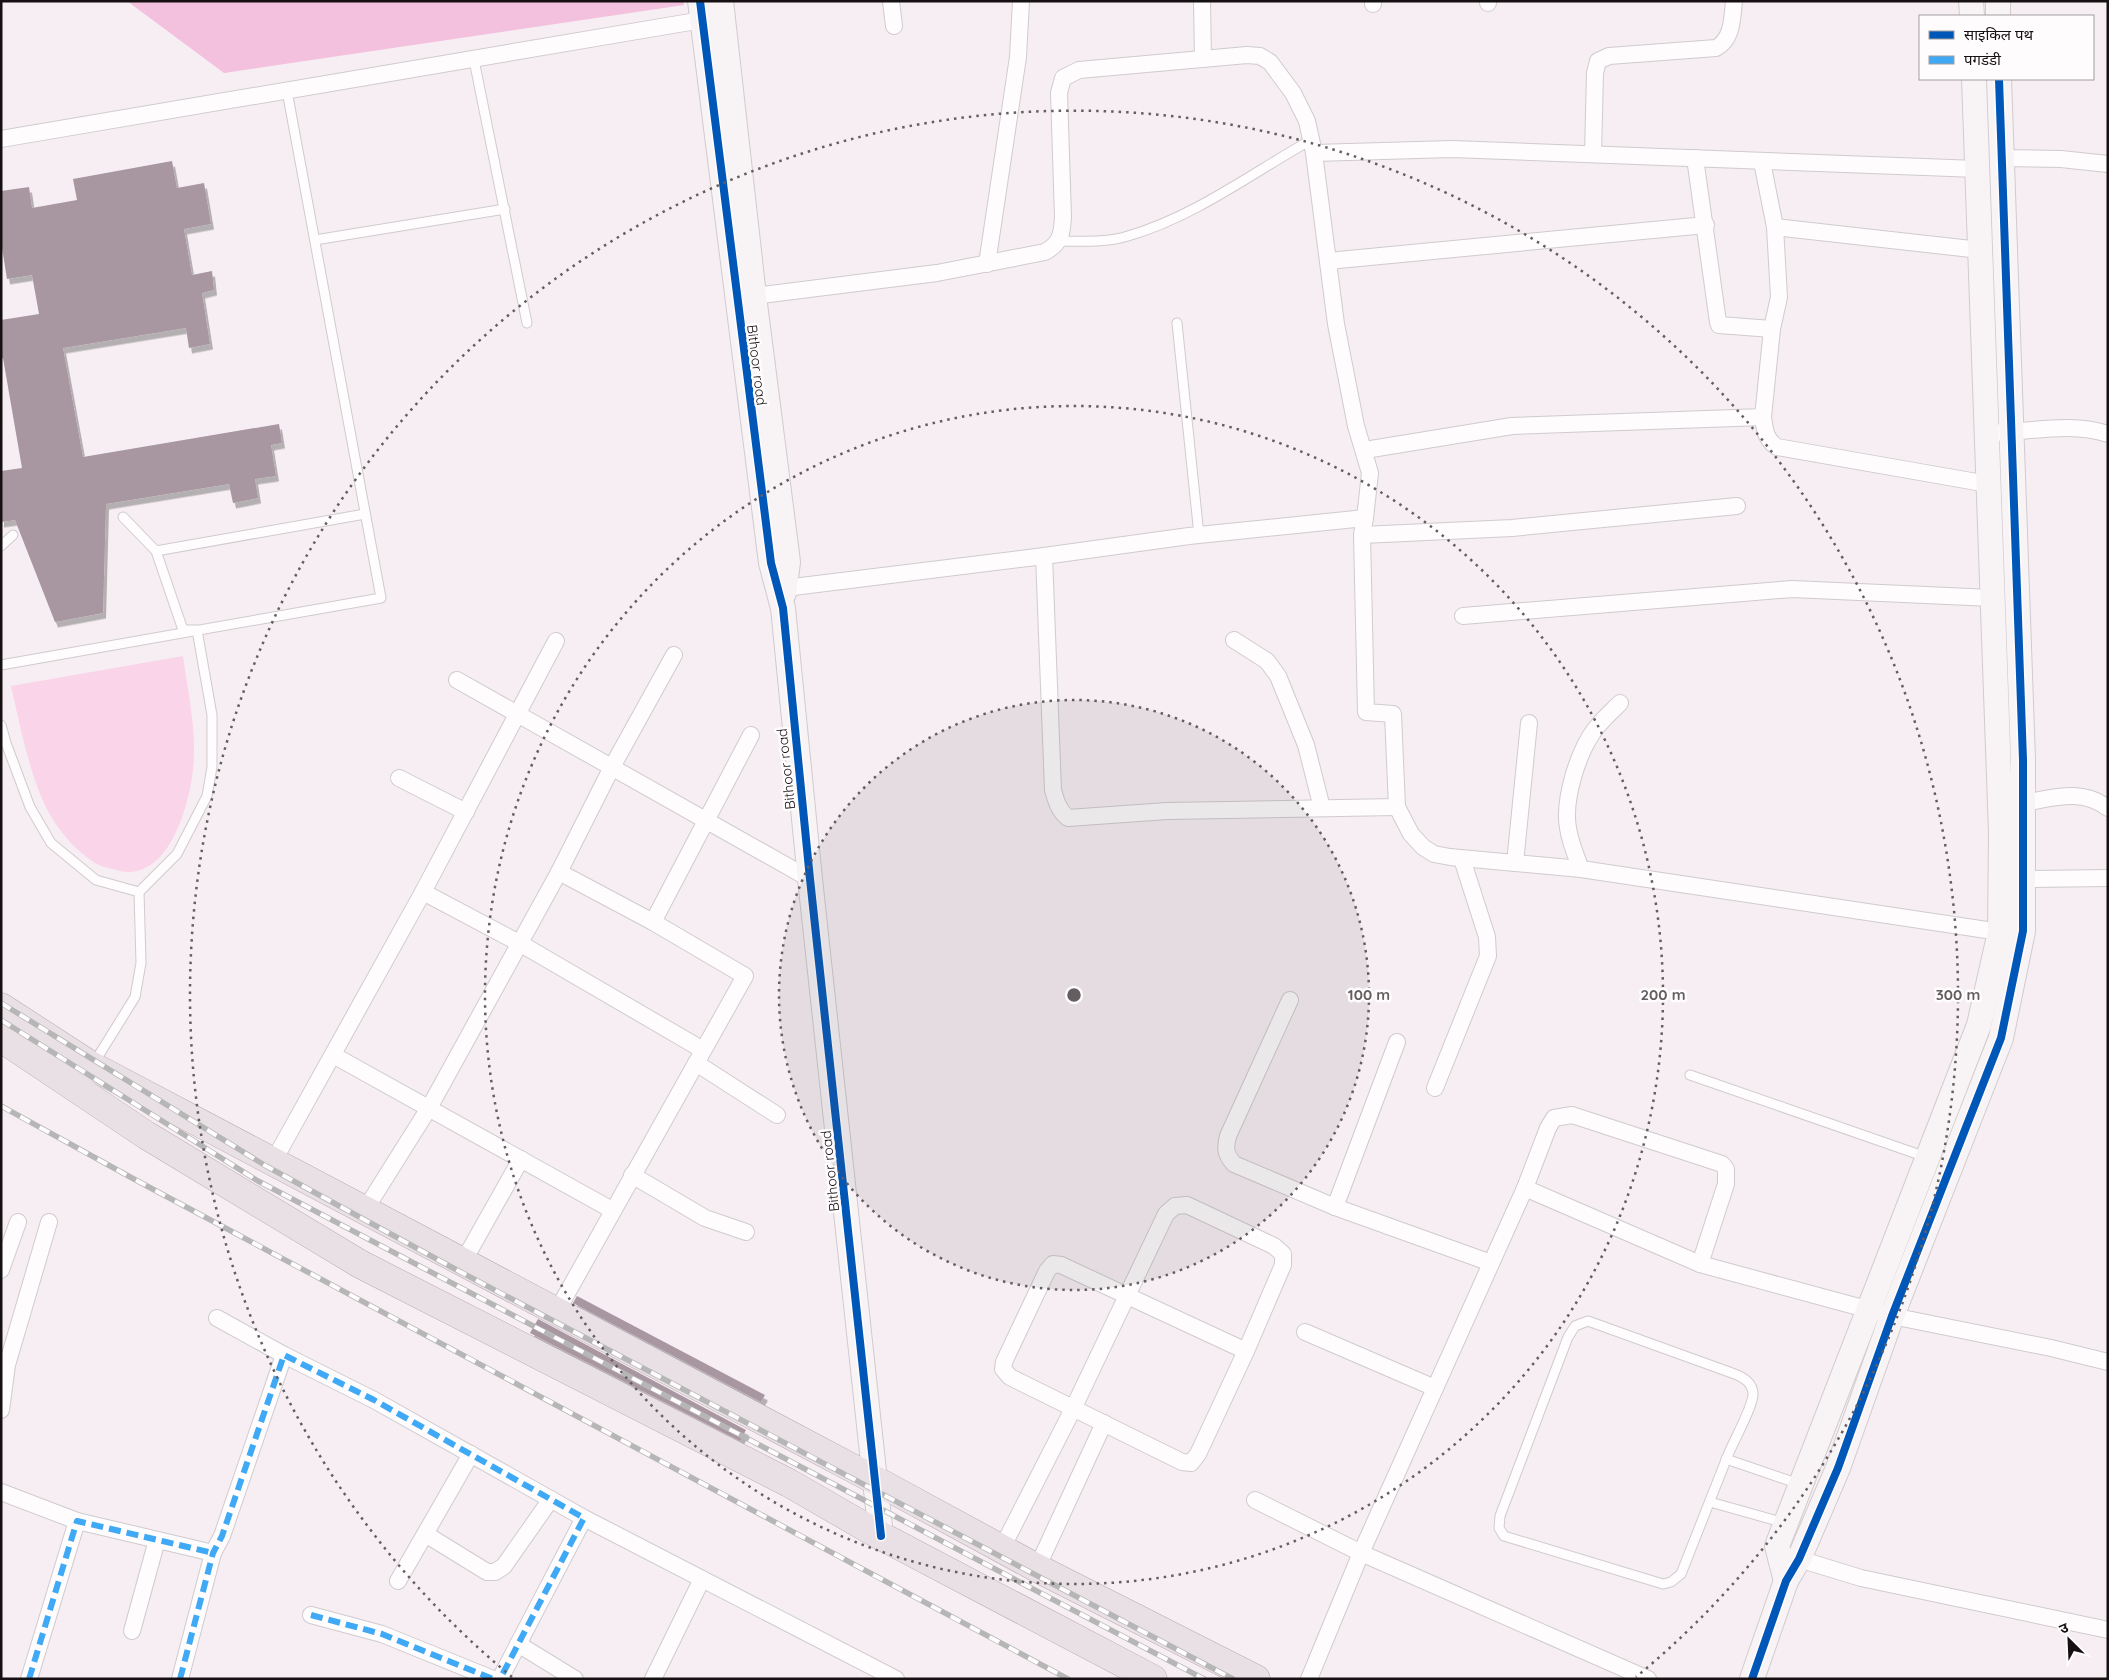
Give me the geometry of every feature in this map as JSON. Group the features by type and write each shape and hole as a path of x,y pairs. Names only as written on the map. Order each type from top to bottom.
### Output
{"highway":[{"path":"1,1007 84,1077 146,1135 360,1264 789,1483 881,1536 1153,1679"},
{"path":"1,1038 273,1162 1038,1568 1256,1679"}],"street":[{"path":"721,1 754,296 788,562 784,598 1044,556 1199,535 1365,518"},
{"path":"891,1 894,26"},
{"path":"987,264 1018,57 1020,1"},
{"path":"1202,1 1203,59"},
{"path":"1594,154 1595,73 1598,62 1609,56 1716,48 1726,41 1730,33 1734,1"},
{"path":"1971,1 1972,15"},
{"path":"1998,1 1998,15"},
{"path":"1,139 474,60 701,11"},
{"name":"Bithoor road","path":"701,11 771,563 784,598 810,879 881,1536"},
{"path":"754,296 938,273 1045,252 1059,241 1063,217 1059,93 1063,78 1079,70 1247,55 1260,56 1270,62 1300,106 1312,146 1336,324 1356,426 1365,450 1370,486 1362,535 1366,712 1393,714 1397,807 1412,834 1423,847 1434,854 1462,859 1580,869 2000,932"},
{"path":"1786,1581 1776,1546 1979,1025 2000,932 2000,832 1974,80"},
{"path":"1752,1679 1786,1581 1799,1559 1838,1468 1892,1316 2001,1038 2023,930 2024,803 1999,80"},
{"path":"1312,146 1452,149 1977,169"},
{"path":"1695,158 1706,225 1716,318 1719,325 1772,329"},
{"path":"2001,158 2061,159 2108,164"},
{"path":"1762,162 1775,227 1779,297 1772,329 1764,417 1765,434 1768,440 1777,447 1988,484"},
{"path":"1328,261 1706,225"},
{"path":"1775,227 1980,250"},
{"path":"1365,450 1512,426 1764,417"},
{"path":"1987,433 2073,428 2108,434"},
{"path":"1362,535 1512,528 1737,506"},
{"path":"1044,556 1053,790 1062,813 1068,818 1167,811 1397,807"},
{"path":"1462,616 1792,589 1992,598"},
{"path":"1234,640 1267,661 1278,676 1306,745 1322,808"},
{"path":"273,1162 423,892 556,641"},
{"path":"365,1210 429,1108 521,944 612,767 674,655"},
{"path":"457,680 810,879"},
{"path":"1580,869 1568,829 1567,813 1569,798 1577,766 1586,745 1596,729 1620,703"},
{"path":"1515,863 1529,723"},
{"path":"653,922 751,735"},
{"path":"399,778 466,812"},
{"path":"2024,803 2074,796 2088,797 2108,808"},
{"path":"1435,1088 1488,956 1487,937 1462,859"},
{"path":"557,1312 612,1210 745,976 653,922 559,872"},
{"path":"2023,879 2108,878"},
{"path":"423,892 521,944 700,1056 777,1115"},
{"path":"1290,1000 1228,1136 1226,1153 1234,1164 1335,1207 1491,1262"},
{"path":"1335,1207 1397,1042"},
{"path":"333,1055 612,1210"},
{"path":"1309,1679 1361,1553 1525,1188 1551,1122 1559,1116 1565,1115 1718,1161 1726,1169 1726,1184 1700,1264"},
{"path":"463,1262 521,1159"},
{"path":"632,1175 705,1218 746,1232"},
{"path":"1525,1188 1700,1264 1892,1316 2052,1348 2108,1362"},
{"path":"1002,1548 1073,1409 1126,1297 1166,1214 1175,1206 1187,1205 1274,1246 1283,1254 1283,1265 1246,1351 1198,1454 1191,1463 1182,1462 1073,1409 1010,1377 1003,1369 1004,1362 1043,1280 1053,1264 1061,1265 1126,1297 1246,1351"},
{"path":"1,1270 18,1222"},
{"path":"1,1410 7,1365 49,1222"},
{"path":"218,1318 284,1355 374,1400 584,1518 896,1679"},
{"path":"1306,1332 1435,1388"},
{"path":"180,1679 213,1552 222,1536 284,1355"},
{"path":"1038,1568 1104,1424"},
{"path":"398,1581 471,1454"},
{"path":"1,1492 77,1522 213,1552"},
{"path":"426,1535 487,1572 495,1572 504,1566 551,1499"},
{"path":"1255,1500 1361,1553 1648,1679"},
{"path":"500,1679 584,1518"},
{"path":"29,1679 77,1522"},
{"path":"132,1631 157,1540"},
{"path":"1799,1559 1861,1578 2108,1630"},
{"path":"653,1679 702,1579"},
{"path":"311,1615 382,1634 493,1679"},
{"path":"518,1644 575,1679"}],"lane":[{"path":"474,60 527,323"},
{"path":"1,665 381,598 287,91"},
{"path":"1059,241 1110,240 1128,236 1208,202 1312,146"},
{"path":"315,240 504,209"},
{"path":"1177,323 1199,535"},
{"path":"156,551 365,514"},
{"path":"123,517 156,551 183,630 197,630"},
{"path":"1,546 13,535"},
{"path":"84,1077 135,997 141,963 140,892 177,854 207,796 212,768 212,715 197,630"},
{"path":"1,725 6,744 30,807 51,842 96,880 140,892"},
{"path":"1690,1075 1928,1158"},
{"path":"1581,1322 1597,1323 1732,1373 1748,1382 1753,1393 1752,1398 1726,1458 1681,1574 1671,1582 1663,1584 1504,1536 1499,1528 1500,1516 1568,1336 1575,1326 1581,1322"},
{"path":"1726,1458 1800,1485"},
{"path":"1710,1502 1786,1524"}],"shaded area":[{"path":"127,1 683,1 684,5 224,73"},
{"path":"183,656 191,712 194,755 191,785 180,822 172,840 162,855 149,866 134,872 100,866 75,847 63,834 42,799 31,768 11,686"}],"building":[{"path":"172,161 177,188 204,183 211,224 184,229 192,275 212,271 214,290 202,293 210,344 189,348 186,328 63,348 83,457 279,424 282,443 271,445 276,476 255,479 258,498 233,503 229,484 106,504 103,613 55,622 15,520 1,522 1,471 22,468 3,358 1,359 1,320 39,314 32,275 7,279 1,241 1,191 29,187 32,208 77,200 73,179"},
{"path":"577,1296 765,1395 761,1402 573,1303"},
{"path":"538,1319 746,1430 740,1441 530,1333"}],"railway":[{"path":"1,1003 266,1166 455,1269 1233,1679"},
{"path":"1,1020 258,1181 1204,1679"},
{"path":"1,1106 1068,1679"}],"marked path":[{"path":"180,1679 213,1553 222,1536 284,1355 374,1400 584,1518 500,1679"},
{"path":"29,1679 77,1521 213,1553"},
{"path":"311,1615 382,1634 493,1679"}],"cycle path":[{"path":"700,1 771,563 783,608 810,879 881,1536"},
{"path":"1752,1679 1786,1581 1799,1559 1838,1468 1892,1316 2001,1038 2023,931 2023,760 1999,80"}]}
